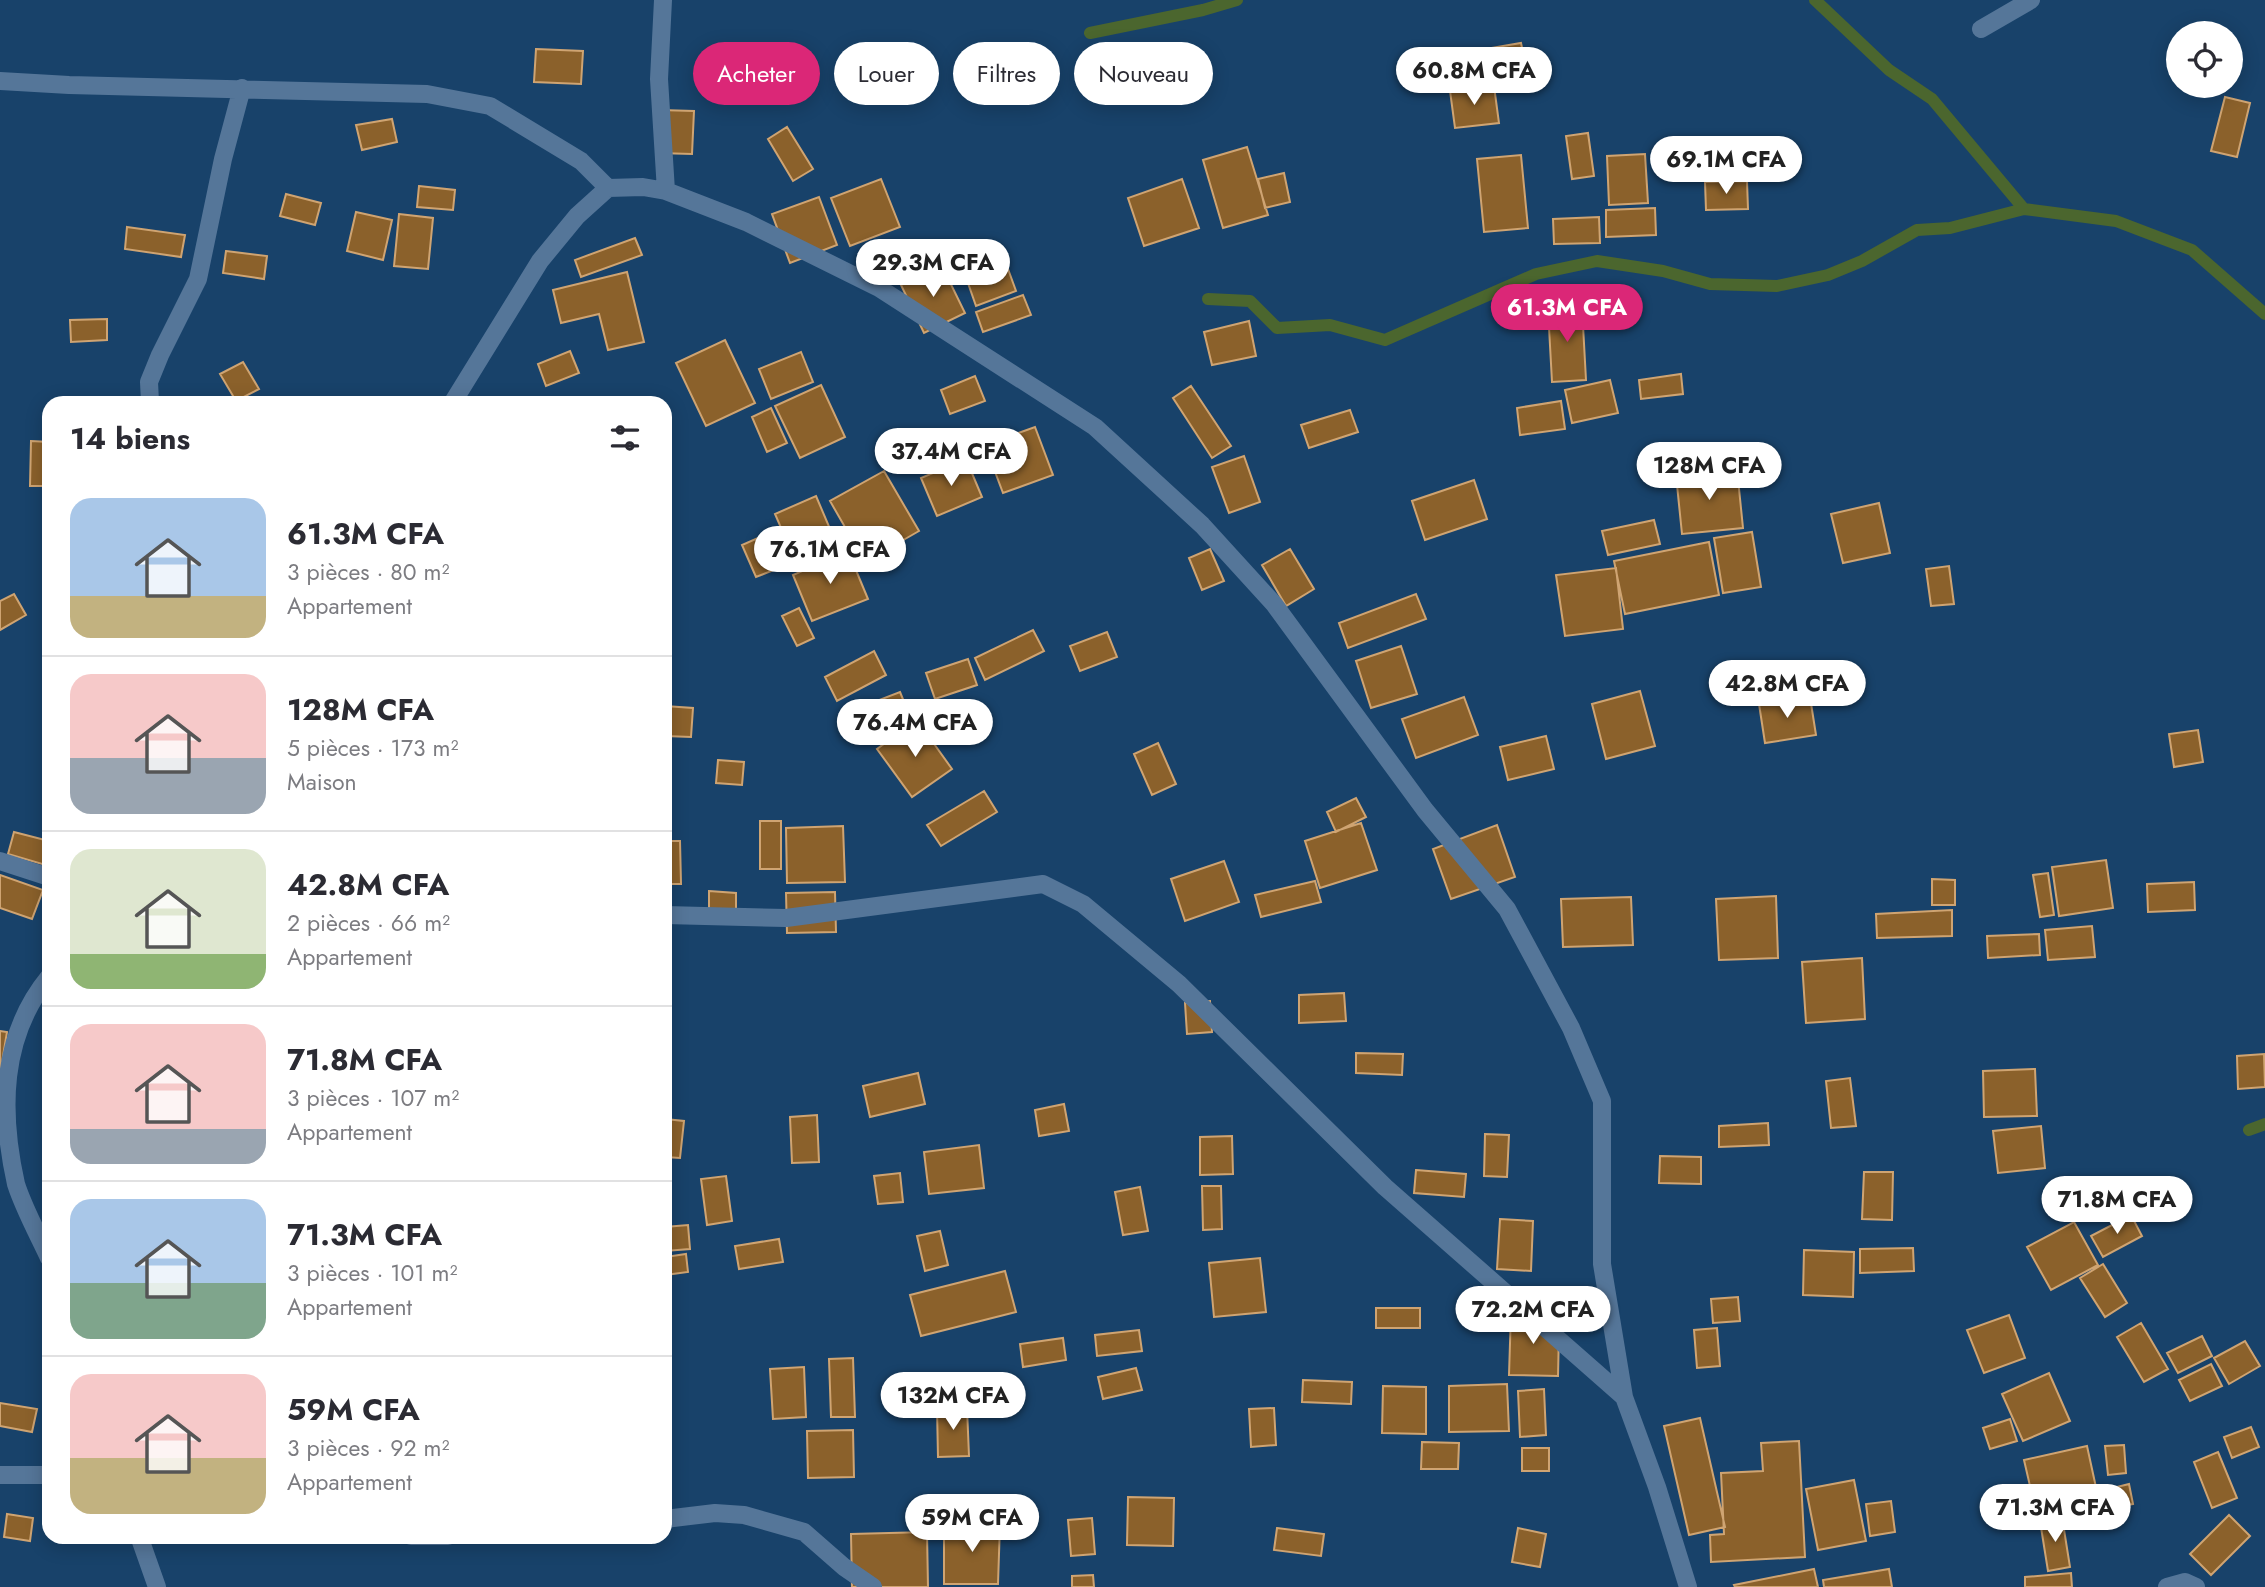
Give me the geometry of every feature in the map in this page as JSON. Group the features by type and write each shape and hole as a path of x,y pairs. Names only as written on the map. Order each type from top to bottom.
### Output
{"street":[{"path":"663,0 659,79 666,191"},
{"path":"1981,29 2031,0"},
{"path":"0,81 427,94 490,106 581,161 608,188"},
{"path":"150,396 149,382 160,355 198,279 223,159 242,88"},
{"path":"457,396 540,261 577,216 608,188 643,187 666,191 746,222 879,288 1094,428 1202,525 1274,604 1424,810 1507,909 1571,1028 1602,1101 1602,1264 1624,1397 1657,1486 1688,1587"},
{"path":"0,861 42,875"},
{"path":"672,915 786,918 1043,884 1083,904 1179,984 1385,1187 1624,1397"},
{"path":"42,986 12,1040 3,1080 2,1132 16,1186 42,1243"},
{"path":"0,1475 42,1475"},
{"path":"672,1518 715,1513 744,1515 804,1532 844,1567 873,1587"},
{"path":"142,1544 157,1587"},
{"path":"2167,1587 2185,1582 2196,1587"}],"building":[{"path":"1521,43 1526,66 1495,71 1491,48"},
{"path":"536,49 583,51 581,84 534,82"},
{"path":"1494,86 1499,123 1455,128 1450,91"},
{"path":"2225,98 2250,103 2237,157 2211,151"},
{"path":"660,110 694,111 692,154 658,153"},
{"path":"392,119 397,142 362,150 356,125"},
{"path":"787,127 813,169 793,181 768,139"},
{"path":"1588,133 1594,176 1572,179 1566,136"},
{"path":"1247,147 1268,215 1223,228 1203,160"},
{"path":"1645,154 1648,203 1609,205 1607,156"},
{"path":"1521,155 1528,228 1484,232 1477,159"},
{"path":"1284,173 1290,202 1265,208 1258,179"},
{"path":"881,179 900,227 850,246 831,198"},
{"path":"1182,179 1199,228 1144,246 1128,198"},
{"path":"1747,181 1748,209 1706,210 1705,182"},
{"path":"419,186 455,190 453,210 417,207"},
{"path":"286,194 321,203 315,225 280,216"},
{"path":"819,197 837,245 790,263 772,214"},
{"path":"1655,208 1656,235 1606,237 1606,210"},
{"path":"356,212 392,220 383,260 347,251"},
{"path":"399,214 433,218 428,269 394,266"},
{"path":"1599,217 1600,243 1554,244 1553,219"},
{"path":"127,227 185,235 181,257 125,249"},
{"path":"635,238 642,255 581,277 575,260"},
{"path":"226,251 267,256 264,279 223,273"},
{"path":"942,266 965,313 924,333 901,285"},
{"path":"1008,269 1016,291 976,306 968,283"},
{"path":"627,272 644,342 608,350 599,314 561,323 553,290"},
{"path":"1023,295 1031,315 983,332 976,312"},
{"path":"1582,307 1586,380 1552,382 1548,309"},
{"path":"107,319 107,340 71,342 70,320"},
{"path":"1249,321 1256,356 1212,365 1204,332"},
{"path":"725,340 755,403 706,426 676,363"},
{"path":"570,351 579,373 546,386 538,364"},
{"path":"801,352 813,382 771,399 759,369"},
{"path":"243,362 259,389 246,396 233,396 220,374"},
{"path":"1681,374 1683,394 1641,399 1639,380"},
{"path":"975,376 985,401 950,414 941,390"},
{"path":"1610,380 1618,413 1572,423 1565,390"},
{"path":"821,385 845,437 800,458 775,406"},
{"path":"1191,386 1231,446 1212,458 1173,398"},
{"path":"1561,401 1565,429 1520,435 1517,408"},
{"path":"771,408 787,443 767,452 752,417"},
{"path":"1350,410 1358,432 1309,448 1301,425"},
{"path":"1035,427 1053,475 1003,493 985,445"},
{"path":"31,441 42,442 42,486 30,486"},
{"path":"1244,456 1260,502 1229,513 1212,467"},
{"path":"966,459 982,497 937,516 921,478"},
{"path":"1737,469 1743,528 1682,534 1676,475"},
{"path":"884,471 919,531 865,562 830,501"},
{"path":"1474,480 1487,519 1425,540 1412,501"},
{"path":"816,496 836,543 795,560 775,514"},
{"path":"1879,503 1890,553 1843,563 1831,514"},
{"path":"1654,520 1660,544 1608,555 1602,531"},
{"path":"1752,532 1761,587 1723,593 1714,538"},
{"path":"765,535 779,568 756,577 742,545"},
{"path":"1709,542 1719,595 1625,614 1614,561"},
{"path":"1210,549 1224,581 1202,590 1189,558"},
{"path":"1290,549 1314,589 1286,606 1262,565"},
{"path":"848,551 868,599 812,621 793,575"},
{"path":"1949,566 1954,604 1931,606 1926,569"},
{"path":"1616,568 1623,629 1565,636 1556,575"},
{"path":"14,594 26,615 0,630 0,601"},
{"path":"1416,594 1426,619 1348,648 1339,623"},
{"path":"799,608 814,638 797,646 782,616"},
{"path":"1033,630 1044,651 985,680 975,658"},
{"path":"1107,632 1117,657 1080,671 1070,646"},
{"path":"1401,646 1417,694 1371,708 1356,661"},
{"path":"874,651 886,675 837,701 825,677"},
{"path":"968,659 977,685 935,699 926,673"},
{"path":"1640,691 1655,746 1606,759 1592,704"},
{"path":"900,692 909,714 870,729 861,707"},
{"path":"1464,697 1478,735 1416,758 1402,719"},
{"path":"1810,697 1816,735 1765,743 1759,704"},
{"path":"672,706 693,708 691,737 672,736"},
{"path":"917,720 952,769 912,797 877,749"},
{"path":"2198,730 2203,762 2174,767 2169,734"},
{"path":"1546,736 1554,769 1508,780 1500,747"},
{"path":"1158,743 1176,784 1152,795 1134,754"},
{"path":"718,760 744,762 742,785 716,783"},
{"path":"984,791 997,812 941,846 927,825"},
{"path":"1356,798 1366,817 1336,832 1327,812"},
{"path":"760,821 781,821 781,869 760,869"},
{"path":"1361,823 1377,870 1320,888 1305,841"},
{"path":"1497,825 1515,877 1451,899 1433,849"},
{"path":"843,826 845,882 787,883 786,828"},
{"path":"14,832 42,839 42,864 8,854"},
{"path":"672,841 680,841 681,884 672,884"},
{"path":"2106,860 2113,908 2059,916 2052,867"},
{"path":"1224,861 1239,902 1185,921 1171,879"},
{"path":"2048,873 2054,915 2040,917 2033,875"},
{"path":"0,875 42,890 32,919 0,908"},
{"path":"1932,879 1955,880 1955,905 1932,905"},
{"path":"1315,881 1321,902 1261,917 1255,895"},
{"path":"2194,882 2195,910 2148,912 2147,884"},
{"path":"709,891 736,893 736,917 709,917"},
{"path":"835,892 836,932 787,933 786,893"},
{"path":"1776,896 1778,958 1719,960 1716,899"},
{"path":"1631,897 1633,945 1563,947 1561,899"},
{"path":"1952,910 1952,936 1877,938 1876,914"},
{"path":"2092,926 2095,957 2048,960 2045,930"},
{"path":"2039,934 2040,955 1988,958 1987,936"},
{"path":"1862,958 1865,1019 1806,1023 1802,962"},
{"path":"1344,993 1346,1021 1299,1023 1299,995"},
{"path":"1210,1001 1212,1032 1187,1034 1185,1003"},
{"path":"0,1031 7,1032 0,1074"},
{"path":"1356,1053 1403,1054 1402,1075 1356,1073"},
{"path":"2264,1054 2265,1087 2238,1089 2237,1056"},
{"path":"2035,1069 2037,1116 1984,1117 1983,1071"},
{"path":"918,1073 925,1104 870,1117 863,1086"},
{"path":"1850,1078 1856,1126 1831,1128 1826,1081"},
{"path":"1064,1104 1069,1131 1039,1136 1035,1110"},
{"path":"817,1115 819,1162 792,1163 790,1117"},
{"path":"672,1120 684,1121 680,1158 672,1157"},
{"path":"1768,1123 1769,1145 1719,1147 1719,1126"},
{"path":"2041,1126 2045,1168 1998,1173 1993,1131"},
{"path":"1485,1134 1509,1135 1507,1177 1484,1176"},
{"path":"1232,1136 1233,1174 1200,1175 1200,1137"},
{"path":"979,1145 984,1188 929,1194 924,1152"},
{"path":"1660,1156 1701,1157 1701,1184 1659,1183"},
{"path":"1416,1170 1466,1174 1464,1197 1414,1193"},
{"path":"1864,1172 1893,1172 1892,1220 1862,1219"},
{"path":"900,1173 903,1202 878,1204 874,1176"},
{"path":"726,1176 732,1221 707,1225 701,1179"},
{"path":"1202,1186 1221,1186 1222,1229 1203,1230"},
{"path":"1140,1187 1148,1231 1123,1235 1115,1192"},
{"path":"2131,1215 2142,1236 2103,1257 2091,1236"},
{"path":"1500,1219 1533,1221 1531,1271 1497,1269"},
{"path":"2074,1222 2098,1265 2051,1290 2027,1247"},
{"path":"688,1225 690,1249 672,1250 672,1226"},
{"path":"940,1231 948,1265 925,1271 917,1236"},
{"path":"779,1239 783,1262 739,1269 735,1246"},
{"path":"1913,1248 1914,1271 1860,1273 1860,1249"},
{"path":"1804,1250 1854,1252 1853,1297 1803,1295"},
{"path":"686,1254 688,1272 672,1274 672,1256"},
{"path":"1260,1258 1266,1312 1214,1317 1209,1263"},
{"path":"2103,1264 2127,1303 2105,1317 2080,1278"},
{"path":"1005,1271 1016,1312 921,1336 910,1295"},
{"path":"1738,1297 1740,1321 1713,1323 1711,1299"},
{"path":"1376,1308 1420,1308 1420,1328 1376,1328"},
{"path":"1511,1312 1547,1313 1547,1331 1559,1331 1558,1376 1509,1375"},
{"path":"2009,1315 2025,1358 1984,1373 1967,1330"},
{"path":"2141,1323 2168,1369 2144,1382 2117,1337"},
{"path":"1717,1328 1720,1366 1697,1368 1694,1330"},
{"path":"1139,1330 1142,1351 1097,1356 1095,1335"},
{"path":"2202,1336 2212,1356 2178,1373 2167,1353"},
{"path":"1063,1338 1066,1360 1023,1367 1020,1344"},
{"path":"2245,1341 2260,1366 2229,1384 2214,1358"},
{"path":"853,1358 855,1417 831,1417 829,1359"},
{"path":"2211,1364 2222,1386 2190,1401 2179,1380"},
{"path":"804,1367 806,1417 773,1419 770,1369"},
{"path":"1136,1368 1142,1390 1103,1399 1098,1377"},
{"path":"2049,1373 2070,1421 2023,1441 2002,1394"},
{"path":"1303,1380 1352,1382 1351,1404 1302,1402"},
{"path":"1507,1384 1509,1431 1449,1432 1449,1386"},
{"path":"1383,1386 1426,1387 1426,1434 1382,1433"},
{"path":"1544,1389 1546,1435 1520,1437 1518,1391"},
{"path":"0,1403 37,1409 32,1432 0,1426"},
{"path":"937,1408 967,1408 969,1456 938,1457"},
{"path":"1274,1408 1276,1445 1251,1447 1249,1409"},
{"path":"1700,1418 1725,1527 1689,1535 1664,1426"},
{"path":"2010,1419 2017,1441 1990,1449 1983,1428"},
{"path":"2251,1427 2259,1447 2232,1458 2224,1437"},
{"path":"853,1430 854,1477 808,1478 807,1431"},
{"path":"1799,1441 1805,1557 1711,1562 1710,1535 1724,1534 1721,1473 1763,1471 1761,1443"},
{"path":"1422,1442 1459,1443 1458,1469 1421,1469"},
{"path":"2124,1445 2126,1473 2108,1475 2105,1446"},
{"path":"2087,1446 2097,1492 2129,1484 2133,1504 2039,1525 2024,1460"},
{"path":"1522,1448 1549,1448 1549,1471 1522,1471"},
{"path":"2218,1452 2237,1498 2212,1508 2194,1462"},
{"path":"1854,1480 1866,1541 1818,1550 1806,1489"},
{"path":"1128,1497 1174,1498 1173,1546 1127,1545"},
{"path":"1891,1501 1895,1532 1870,1536 1866,1504"},
{"path":"7,1514 33,1518 30,1541 4,1537"},
{"path":"2229,1515 2250,1536 2211,1575 2190,1554"},
{"path":"2062,1517 2070,1567 2048,1571 2040,1521"},
{"path":"1092,1518 1095,1554 1071,1556 1068,1520"},
{"path":"944,1524 1000,1524 998,1584 944,1584"},
{"path":"1277,1528 1324,1534 1321,1556 1274,1550"},
{"path":"1518,1528 1546,1534 1540,1567 1512,1562"},
{"path":"927,1532 928,1587 852,1587 851,1534"},
{"path":"1814,1569 1818,1587 1734,1585"},
{"path":"1889,1569 1892,1587 1824,1587 1823,1580"},
{"path":"2071,1573 2072,1587 2025,1587 2025,1577"},
{"path":"1093,1575 1094,1587 1072,1587 1072,1576"}],"waterway":[{"path":"1090,33 1203,10 1237,0"},
{"path":"1815,0 1889,70 1932,99 2024,209 2116,221 2192,250 2265,314"},
{"path":"1208,299 1250,301 1277,328 1330,325 1385,340 1536,274 1597,261 1663,271 1710,284 1777,286 1828,275 1862,261 1917,230 1950,228 2024,209"},
{"path":"2249,1130 2265,1124"}]}
